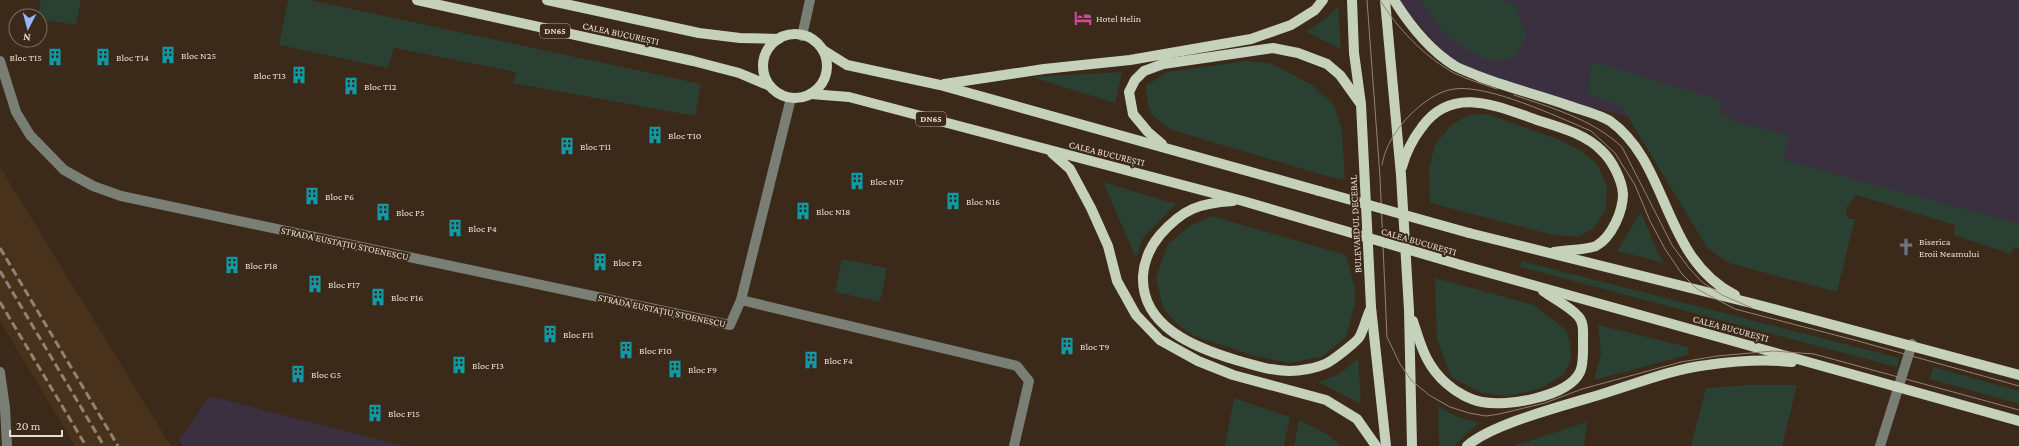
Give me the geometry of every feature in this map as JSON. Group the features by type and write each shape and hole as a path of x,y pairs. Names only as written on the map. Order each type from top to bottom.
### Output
{"main road":[{"name":"CALEA BUCUREȘTI","path":"417,0 693,61 739,73 770,86"},
{"name":"CALEA BUCUREȘTI","path":"547,0 699,33 740,38 779,39"},
{"path":"940,85 1044,69 1130,60 1251,39 1291,25 1315,10 1323,0"},
{"name":"BULEVARDUL DECEBAL","path":"1352,0 1354,53 1361,104 1371,307 1386,446"},
{"path":"1385,0 1401,175 1409,310 1412,446"},
{"path":"1394,0 1403,15 1422,36 1456,66 1497,84 1546,98 1609,120 1625,135 1638,151 1671,220 1693,259 1714,281 1752,302"},
{"path":"794,35 810,38 823,50 827,64 825,78 817,90 811,94 791,98 783,96 770,86 766,80 763,65 768,50 779,39 794,35"},
{"path":"1167,148 1148,132 1133,114 1129,92 1135,80 1144,72 1163,64 1273,48 1298,53 1327,64 1340,75 1361,104"},
{"name":"CALEA BUCUREȘTI","path":"823,50 847,65 940,85 1469,233 1752,302 1912,344 2019,375"},
{"name":"CALEA BUCUREȘTI","path":"811,94 849,98 1243,200 1538,287 2019,421"},
{"path":"1401,175 1406,153 1414,137 1426,121 1438,109 1452,104 1480,103 1500,107 1588,140 1603,151 1614,167 1623,194 1620,209 1613,228 1595,246 1548,252"},
{"path":"1050,151 1070,169 1091,208 1108,246 1117,281 1136,315 1160,340 1198,361 1233,375 1326,400 1357,419 1376,446"},
{"path":"1243,200 1210,202 1194,208 1171,223 1154,241 1144,265 1143,290 1155,315 1177,336 1218,355 1255,366 1290,371 1326,364 1360,338 1371,307"},
{"path":"1409,310 1426,360 1446,384 1462,394 1481,402 1506,403 1541,397 1569,384 1580,372 1583,348 1583,325 1578,316 1538,287"},
{"path":"1467,446 1491,432 1516,421 1658,377 1706,365 1776,360 1817,364"}],"street":[{"path":"802,36 810,0"},
{"name":"STRADA EUSTAȚIU STOENESCU","path":"0,61 16,112 30,135 64,170 92,186 121,196 730,325 741,300 791,98"},
{"path":"741,300 1017,366 1029,381 1014,446"},
{"path":"1880,446 1912,344"},
{"path":"0,372 5,408 5,445"}],"shaded area":[{"path":"1397,0 2019,0 2019,236 1654,123 1497,84 1456,66"},
{"path":"0,167 171,446 75,446 0,321"},
{"path":"210,396 403,446 183,446 179,440"}],"green space":[{"path":"41,0 81,0 76,25 48,20 48,8 40,8"},
{"path":"288,0 310,0 701,84 695,116 513,83 516,72 394,48 388,68 279,45"},
{"path":"1420,0 1500,0 1515,4 1526,36 1515,58 1489,61 1468,50 1445,34"},
{"path":"1338,6 1341,49 1306,32 1326,18"},
{"path":"1247,61 1270,63 1312,85 1334,105 1342,131 1345,180 1323,175 1172,130 1159,121 1149,108 1146,86 1167,72"},
{"path":"1591,61 1720,100 1720,111 1734,122 1789,135 1783,160 2019,224 2019,248 2013,247 2011,254 1954,235 1955,225 1856,195 1846,208 1848,219 1855,219 1837,292 1729,263 1708,249 1622,107 1588,94"},
{"path":"1122,72 1115,103 1032,77"},
{"path":"1487,114 1560,140 1581,151 1597,164 1607,186 1606,209 1594,228 1578,237 1553,235 1430,203 1429,168 1435,145 1450,126 1468,115"},
{"path":"1103,182 1176,204 1143,238 1136,258"},
{"path":"1642,214 1653,242 1664,263 1617,251 1639,215"},
{"path":"1212,216 1346,255 1355,288 1355,304 1346,337 1321,357 1289,363 1255,356 1192,335 1176,323 1163,308 1156,278 1168,244 1191,225"},
{"path":"842,259 887,268 880,302 835,292"},
{"path":"1522,261 1899,358 1897,367 1520,267"},
{"path":"1435,278 1534,305 1566,330 1570,343 1571,360 1564,374 1541,388 1509,396 1482,393 1451,377 1437,339"},
{"path":"1598,325 1688,347 1688,355 1594,380 1601,353"},
{"path":"1358,359 1361,404 1318,382 1338,375"},
{"path":"1933,367 2019,391 2019,404 1930,379"},
{"path":"1749,385 1797,385 1782,446 1691,446 1706,388"},
{"path":"1234,398 1290,417 1284,446 1225,446"},
{"path":"1438,406 1458,417 1479,422 1454,446 1439,446"},
{"path":"1299,420 1327,434 1341,446 1294,446"},
{"path":"1587,422 1584,446 1513,446"}],"tram line":[{"path":"1367,0 1380,177 1387,337 1400,364 1411,380 1429,395 1450,407 1469,413 1486,416 1545,403 1582,389 1681,362 1717,356 1773,351 1814,354 2019,410"},
{"path":"1380,0 1403,31 1433,59 1454,73 1497,89"},
{"path":"1382,165 1392,138 1410,115 1430,98 1442,92 1454,89 1485,91 1504,96 1591,131 1615,153 1635,185 1650,221 1665,249 1682,274 1697,289 1735,309 1858,341 2019,386"},
{"path":"1514,95 1571,115 1598,129 1622,147 1672,245 1689,268 1702,282 1722,295 1752,308"}],"railway":[{"path":"0,248 118,446"},
{"path":"0,271 104,446"},
{"path":"0,302 86,446"}],"place":[{"name":"Hotel Helin","path":"1083,18"},
{"name":"Bloc N25","path":"168,55"},
{"name":"Bloc T15","path":"55,57"},
{"name":"Bloc T14","path":"103,57"},
{"name":"Bloc T13","path":"299,75"},
{"name":"Bloc T12","path":"351,86"},
{"name":"Bloc T10","path":"655,135"},
{"name":"Bloc T11","path":"567,146"},
{"name":"Bloc N17","path":"857,181"},
{"name":"Bloc P6","path":"312,196"},
{"name":"Bloc N16","path":"953,201"},
{"name":"Bloc N18","path":"803,211"},
{"name":"Bloc P5","path":"383,212"},
{"name":"Bloc P4","path":"455,228"},
{"name":"Biserica Eroii Neamului","path":"1906,247"},
{"name":"Bloc P2","path":"600,262"},
{"name":"Bloc F18","path":"232,265"},
{"name":"Bloc F17","path":"315,284"},
{"name":"Bloc F16","path":"378,297"},
{"name":"Bloc F11","path":"550,334"},
{"name":"Bloc T9","path":"1067,346"},
{"name":"Bloc F10","path":"626,350"},
{"name":"Bloc F4","path":"811,360"},
{"name":"Bloc F13","path":"459,365"},
{"name":"Bloc F9","path":"675,369"},
{"name":"Bloc G5","path":"298,374"},
{"name":"Bloc F15","path":"375,413"}]}
